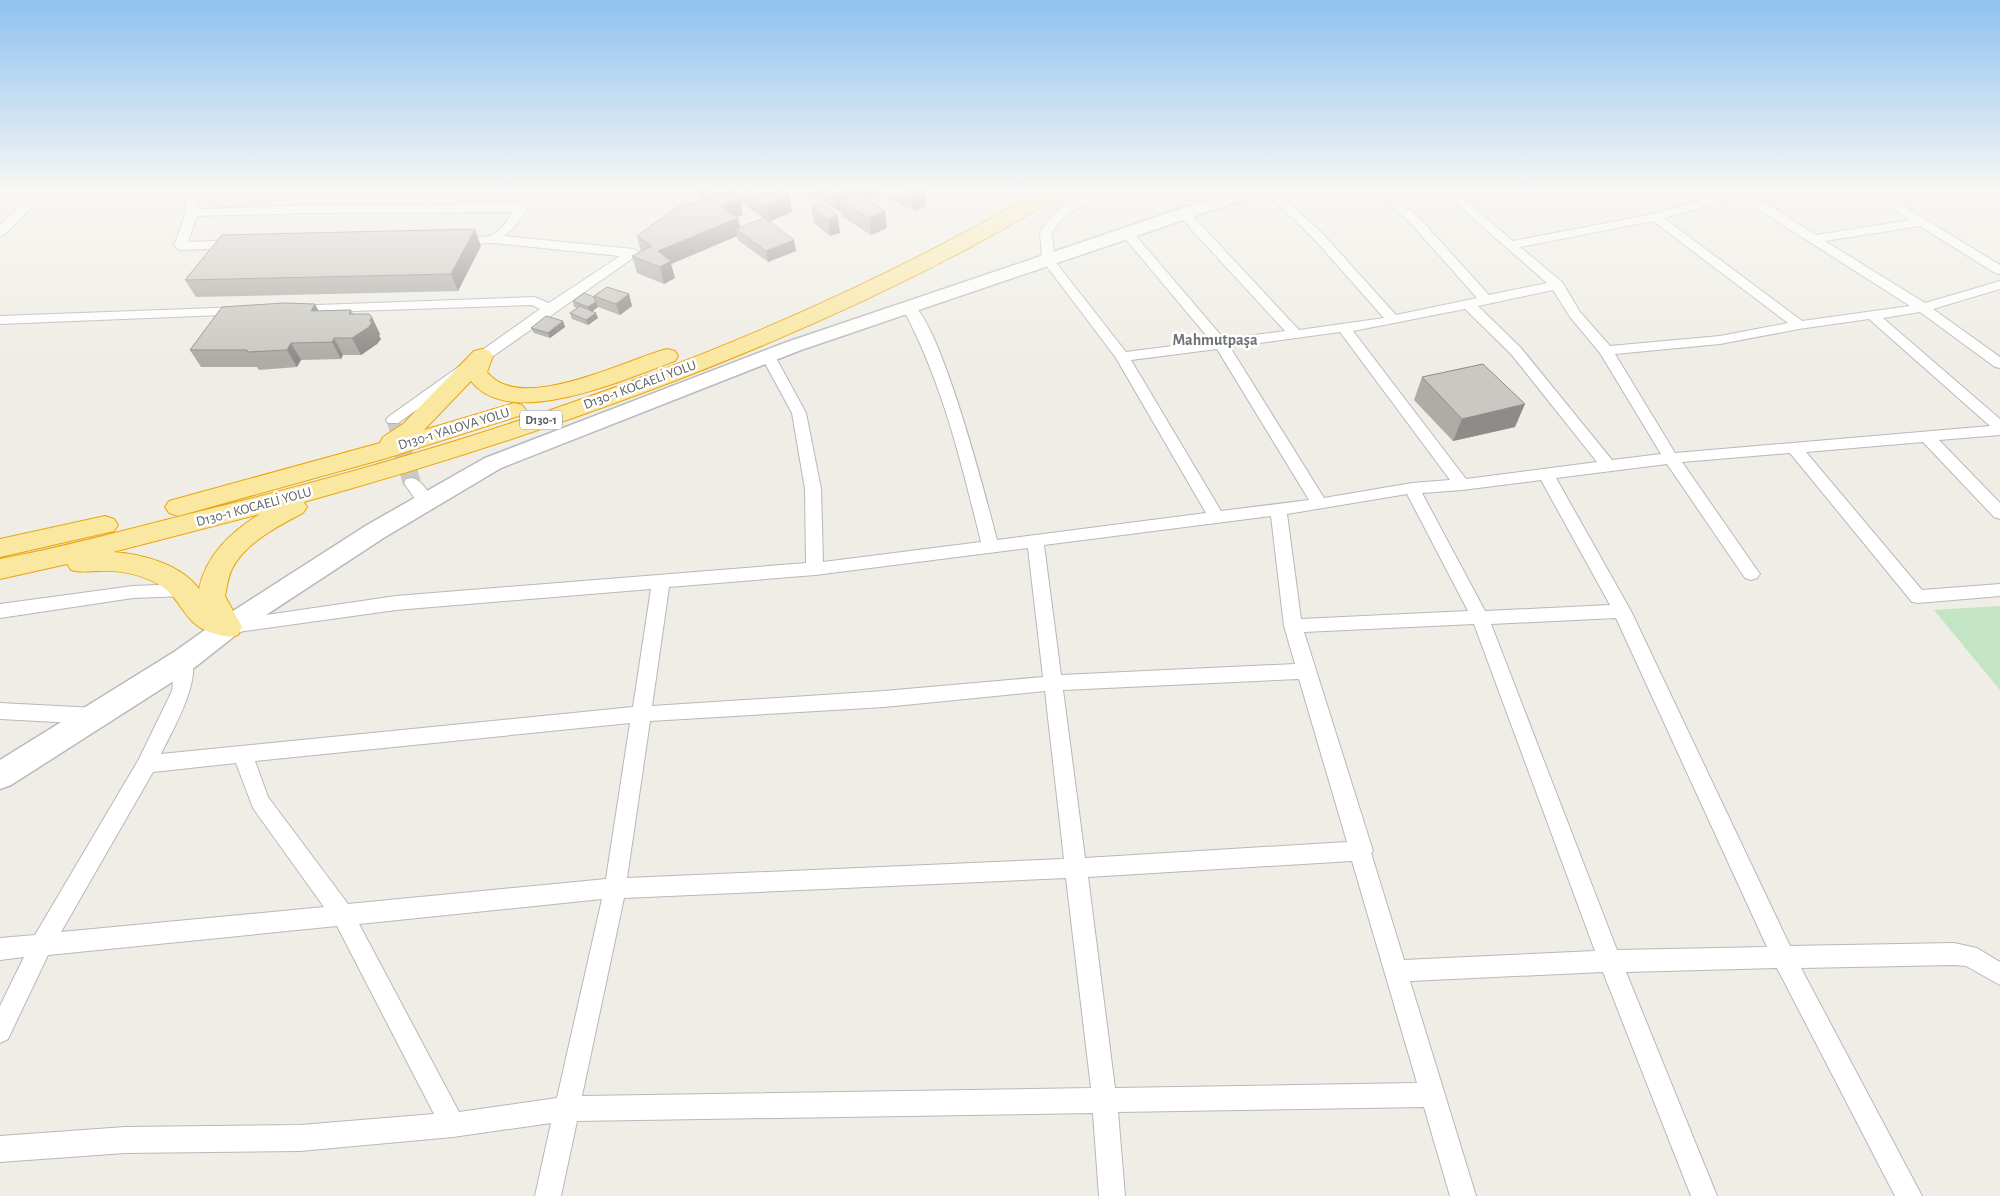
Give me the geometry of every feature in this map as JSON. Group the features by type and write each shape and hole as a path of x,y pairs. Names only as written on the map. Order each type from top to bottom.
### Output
{"highway":[{"name":"D130-1 YALOVA YOLU","path":"0,548 197,503 378,452 518,409 600,380 815,298 922,247"},
{"name":"D130-1 KOCAELİ YOLU","path":"0,569 346,483 566,412 720,355 918,268 955,247"},
{"path":"482,356 476,372 484,386 496,392 532,394 554,392 600,380"},
{"path":"378,452 411,429 482,356"},
{"path":"228,627 211,596 218,569 238,542 271,518 346,483"},
{"path":"0,576 106,560 143,566 167,576 184,590 204,617 228,627"}],"main road":[{"path":"0,776 184,660 228,627 376,531 493,463 768,356 1087,247"}],"street":[{"path":"566,247 632,254"},
{"path":"393,420 592,279 641,247"},
{"path":"1047,247 1048,260 1122,357 1216,518"},
{"path":"1139,247 1221,344 1320,504"},
{"path":"1214,247 1295,334"},
{"path":"1328,247 1393,320"},
{"path":"1438,247 1486,300"},
{"path":"1512,247 1557,285 1575,314 1606,351 1670,458 1751,574"},
{"path":"1695,247 1799,325"},
{"path":"1825,247 1923,308 2000,364"},
{"path":"1963,247 2000,270"},
{"path":"1122,357 1393,320 1557,285"},
{"path":"1606,351 1720,340 1799,325 1923,308 2000,285"},
{"path":"277,310 534,301 550,309"},
{"path":"1468,304 1516,351 1608,466"},
{"path":"909,307 928,339 958,419 990,546"},
{"path":"0,320 257,311"},
{"path":"1873,316 2000,429"},
{"path":"1344,328 1462,484"},
{"path":"768,356 799,413 813,489 815,569"},
{"path":"228,627 396,603 815,569 1035,539 1320,504 1412,488 1462,484 1670,458 2000,429"},
{"path":"1926,436 2000,513"},
{"path":"1794,448 1918,597 2000,590"},
{"path":"1546,473 1622,612 1784,958 1909,1196"},
{"path":"412,482 426,502"},
{"path":"1412,488 1480,618 1610,961 1704,1196"},
{"path":"1278,509 1293,626 1362,851 1462,1196"},
{"path":"1035,539 1105,1102 1112,1196"},
{"path":"548,1196 565,1109 615,888 661,582"},
{"path":"0,611 133,592 184,590"},
{"path":"1293,626 1622,612"},
{"path":"0,1031 41,946 147,764 181,691 184,660"},
{"path":"147,764 641,714 884,699 1054,683 1308,671"},
{"path":"0,711 95,716"},
{"path":"242,754 260,802 343,914 453,1125"},
{"path":"0,949 615,888 1076,868 1362,851"},
{"path":"1396,971 1610,961 1954,954 1969,956 2000,974"},
{"path":"0,1149 125,1140 300,1138 453,1125 565,1109 863,1103 1105,1102 1432,1094"}],"green space":[{"path":"2000,606 2000,690 1934,610"}],"building":[{"path":"212,247 465,247 451,274 185,280"},
{"path":"650,247 668,247 658,251 671,261 660,267 632,256"},
{"path":"760,247 777,247 766,251"},
{"path":"607,287 629,294 616,304 594,296"},
{"path":"584,293 594,297 596,302 588,307 573,301"},
{"path":"284,303 315,304 311,311 351,310 349,314 369,314 372,317 370,321 372,322 369,327 352,338 334,338 332,342 291,343 287,350 248,352 247,350 190,350 222,307"},
{"path":"580,306 596,313 586,320 570,313"},
{"path":"546,316 563,321 548,333 531,328"},
{"path":"1483,364 1525,404 1462,419 1422,377"}],"tunnel":[{"path":"393,420 400,443"},
{"path":"400,442 412,483"}],"district":[{"name":"Mahmutpaşa","path":"1215,340"}]}
